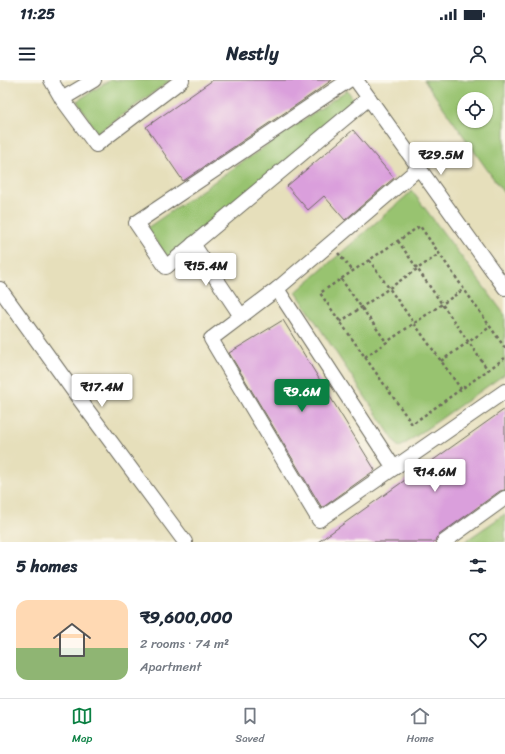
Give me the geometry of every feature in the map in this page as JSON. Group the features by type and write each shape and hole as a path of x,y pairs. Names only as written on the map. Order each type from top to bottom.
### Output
{"street":[{"path":"51,80 62,99 96,145 182,80"},
{"path":"62,99 94,80"},
{"path":"349,80 136,223 166,267 368,98"},
{"path":"356,80 505,288"},
{"path":"419,168 277,289 211,339 319,520 505,391"},
{"path":"193,244 241,316"},
{"path":"0,289 185,542"},
{"path":"277,289 394,468"},
{"path":"444,542 505,498"}],"path":[{"path":"505,348 420,226 320,293 412,424 505,358"},
{"path":"398,241 488,370"},
{"path":"330,244 353,271"},
{"path":"340,322 439,254"},
{"path":"369,260 461,389"},
{"path":"341,279 386,342"},
{"path":"366,358 386,342 464,289"},
{"path":"442,361 490,327"}],"green space":[{"path":"110,80 171,80 97,133 77,101"},
{"path":"424,80 505,80 505,195 458,128 493,128 493,92 457,92 457,127"},
{"path":"347,90 356,103 168,258 147,228"},
{"path":"412,191 505,315 505,374 399,448 296,292"},
{"path":"505,514 505,542 464,542"}],"building":[{"path":"213,80 332,80 183,181 146,127"},
{"path":"353,130 394,178 345,220 324,196 308,210 287,186"},
{"path":"283,320 375,470 322,508 229,353"},
{"path":"505,409 505,490 500,491 439,535 435,542 318,542"}]}
